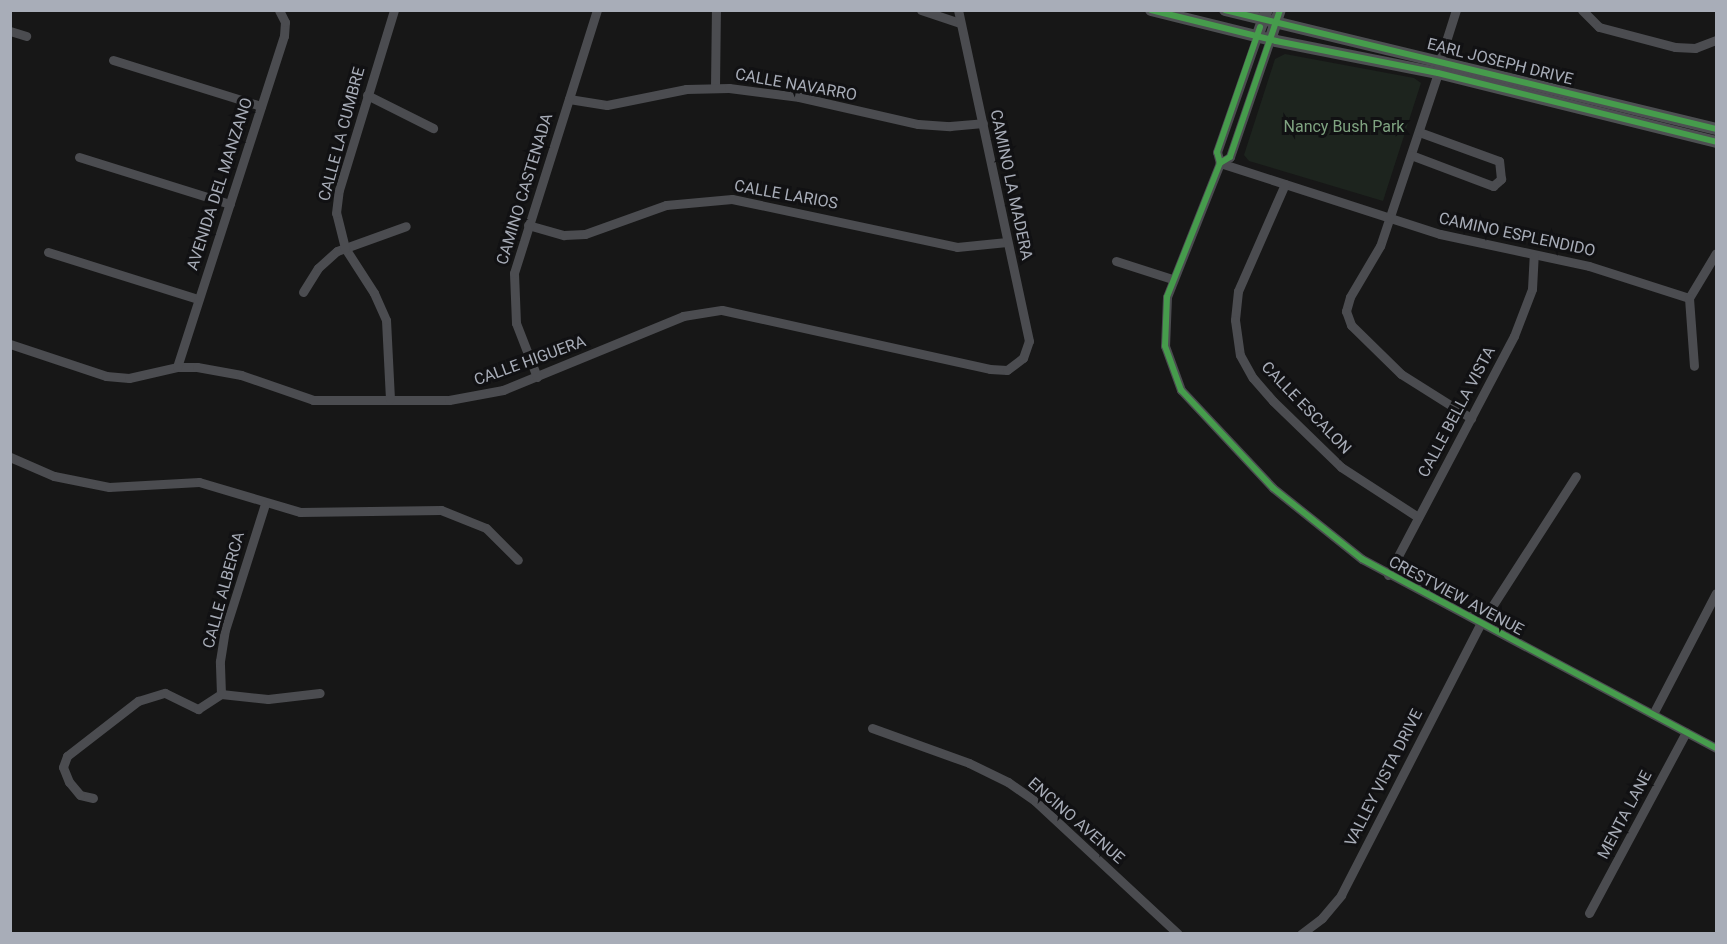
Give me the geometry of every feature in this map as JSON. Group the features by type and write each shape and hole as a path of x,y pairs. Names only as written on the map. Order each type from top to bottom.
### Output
{"main road":[{"name":"EARL JOSEPH DRIVE","path":"1151,10 1270,40 1439,67 1716,129"},
{"name":"EARL JOSEPH DRIVE","path":"1226,10 1278,16 1439,67 1716,142"},
{"path":"1257,37 1265,15"},
{"path":"1270,40 1278,16"}],"street":[{"name":"AVENIDA DEL MANZANO","path":"177,367 285,31 279,10"},
{"name":"CALLE LA CUMBRE","path":"390,399 386,320 374,293 345,248 336,221 337,198 394,10"},
{"name":"CAMINO CASTENADA","path":"537,377 519,335 512,298 514,273 597,10"},
{"path":"715,87 716,10"},
{"path":"921,10 960,23"},
{"name":"CAMINO LA MADERA","path":"958,10 1029,341 1019,363"},
{"path":"1456,10 1390,218 1372,263 1347,304 1348,318 1411,382 1471,418"},
{"path":"1582,10 1599,27 1676,47 1695,48 1716,40"},
{"path":"10,31 26,36"},
{"name":"CRESTVIEW AVENUE","path":"1220,163 1217,152 1257,37"},
{"name":"CRESTVIEW AVENUE","path":"1270,40 1230,157 1220,163 1172,279 1165,307 1164,340 1170,365 1185,396 1289,503 1338,543 1388,575 1480,625 1716,748"},
{"path":"112,60 261,106"},
{"name":"CALLE NAVARRO","path":"569,99 607,105 715,87 799,97 927,125 983,123"},
{"path":"367,95 433,128"},
{"path":"1411,156 1493,186 1501,179 1499,161 1419,132"},
{"path":"79,156 230,204"},
{"name":"CAMINO ESPLENDIDO","path":"1220,163 1468,242 1615,273 1689,298"},
{"name":"CALLE ESCALON","path":"1285,184 1238,291 1234,320 1240,355 1253,378 1341,467 1418,517"},
{"name":"CALLE LARIOS","path":"528,225 564,235 585,234 666,205 732,199 957,247 1007,242"},
{"path":"303,292 325,260 345,248 406,226"},
{"path":"48,252 198,299"},
{"path":"1694,366 1689,298 1716,253"},
{"name":"CALLE BELLA VISTA","path":"1388,575 1526,310 1534,256"},
{"path":"1116,261 1172,279"},
{"name":"CALLE HIGUERA","path":"10,344 106,376 141,376 177,367 241,375 313,400 461,399 537,377 683,316 712,310 746,314 990,369 1007,370 1019,363"},
{"path":"10,457 31,469 90,484 134,487 188,481 300,513 441,510 486,528 518,560"},
{"name":"VALLEY VISTA DRIVE","path":"1301,933 1322,918 1341,895 1480,625 1576,476"},
{"name":"CALLE ALBERCA","path":"222,694 220,662 225,630 265,504"},
{"path":"1653,714 1716,593"},
{"path":"93,798 75,791 65,774 67,756 77,745 150,695 172,694 198,709 222,694 268,699 320,693"},
{"name":"ENCINO AVENUE","path":"872,728 969,763 1008,782 1035,801 1178,933"},
{"name":"MENTA LANE","path":"1589,913 1686,732"}],"green space":[{"name":"Nancy Bush Park","path":"1285,54 1414,78 1421,83 1383,201 1249,161 1244,155 1275,59"}],"cycle path":[{"path":"1151,10 1276,41 1438,73 1716,142"},
{"path":"1225,10 1716,129"},
{"path":"1280,10 1230,157 1220,163 1167,297 1165,346 1181,390 1273,488 1362,559 1716,748"},
{"path":"1220,163 1217,152 1260,27"}]}
